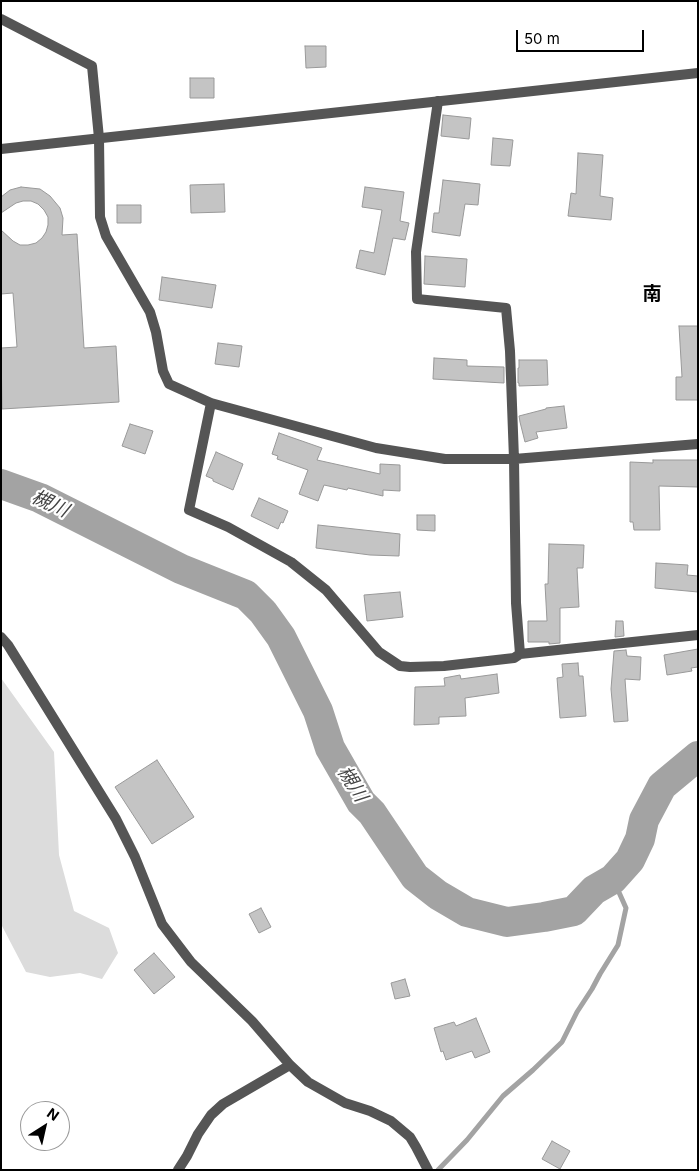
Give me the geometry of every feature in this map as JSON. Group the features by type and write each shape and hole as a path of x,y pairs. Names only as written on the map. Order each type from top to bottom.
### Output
{"street":[{"path":"1,19 92,66 99,138 100,217 106,236 150,312 164,371 169,384 211,403 376,448 445,459 514,459 698,444"},
{"path":"1,149 698,73"},
{"path":"438,101 416,252 417,299 506,308 510,351 516,603 520,654"},
{"path":"211,403 190,510 228,527 291,562 326,590 379,652 400,666 444,666 514,658 520,654 698,635"},
{"path":"1,636 116,820 135,857 162,924 190,962 252,1021 290,1065 308,1082 345,1103 370,1111 391,1121 410,1137 428,1170"},
{"path":"178,1170 211,1114 223,1104 290,1065"}],"shaded area":[{"path":"1,678 54,752 59,855 74,911 109,928 118,953 102,979 80,973 50,977 26,972 1,924"}],"building":[{"path":"305,46 326,46 326,67 306,68"},
{"path":"190,78 214,78 214,98 190,98"},
{"path":"443,115 471,118 469,139 441,136"},
{"path":"493,138 513,140 510,166 491,165"},
{"path":"578,153 603,155 600,196 613,198 611,220 568,216 571,193 576,194"},
{"path":"443,180 480,184 478,205 465,204 460,236 432,232 434,213 439,213"},
{"path":"224,184 225,212 191,213 190,185"},
{"path":"21,187 40,189 50,196 60,208 63,218 62,235 77,234 84,348 116,346 119,402 2,409 1,348 17,347 13,293 1,294 1,230 20,245 28,245 36,243 42,238 48,225 48,217 44,210 38,204 31,201 16,203 1,213 1,197 10,190"},
{"path":"365,187 404,192 400,221 409,223 405,240 393,238 385,275 356,268 360,250 374,253 382,210 362,207"},
{"path":"117,205 141,205 141,223 117,223"},
{"path":"425,256 467,259 465,287 424,284"},
{"path":"162,277 216,285 212,308 159,300"},
{"path":"679,326 698,326 698,400 676,400 676,377 682,377"},
{"path":"218,343 242,346 239,367 215,364"},
{"path":"434,358 467,360 467,366 504,367 504,383 433,379"},
{"path":"519,360 547,360 548,385 519,386"},
{"path":"564,406 567,428 536,432 538,438 525,442 519,416 546,408"},
{"path":"130,424 153,431 145,454 122,446"},
{"path":"279,433 322,448 317,460 380,474 380,464 400,465 400,491 383,490 383,496 324,485 318,501 299,494 308,470 277,459 278,456 272,454"},
{"path":"216,452 243,464 233,490 206,476"},
{"path":"653,460 698,460 698,487 659,486 660,530 634,530 633,522 630,522 630,462 653,463"},
{"path":"259,498 288,511 278,529 251,516"},
{"path":"417,515 435,515 435,531 417,530"},
{"path":"318,525 400,534 399,556 370,555 316,548"},
{"path":"549,544 584,545 583,568 577,568 579,607 560,608 560,643 528,642 528,621 547,621 545,584 548,584"},
{"path":"656,563 688,565 687,575 698,576 698,592 655,588"},
{"path":"400,592 403,617 367,621 364,595"},
{"path":"616,621 623,621 624,636 615,637"},
{"path":"698,649 698,667 691,668 692,671 667,675 664,655"},
{"path":"626,650 627,656 641,657 640,680 625,679 628,721 614,722 611,689 614,651"},
{"path":"578,663 579,676 583,676 586,716 560,718 557,678 563,677 562,664"},
{"path":"497,674 499,693 465,698 466,716 439,717 439,724 414,725 415,687 445,686 444,678 460,675 461,679"},
{"path":"157,760 194,817 152,844 115,787"},
{"path":"261,908 271,927 259,933 249,914"},
{"path":"154,953 175,977 154,994 134,970"},
{"path":"405,979 410,996 395,999 391,983"},
{"path":"476,1018 490,1052 475,1058 472,1051 446,1060 443,1051 441,1052 434,1028 454,1022 456,1026"},
{"path":"552,1141 570,1151 560,1169 542,1159"}],"waterway":[{"name":"槻川","path":"1,484 40,498 181,569 246,595 263,612 281,637 318,711 330,748 361,802 372,813 415,877 438,895 467,912 507,922 574,911 594,890 613,879 630,860 640,839 644,820 662,786 698,756"},
{"path":"438,1170 467,1140 503,1096 562,1042 577,1012 618,945 626,908 613,879"}],"district":[{"name":"南","path":"652,294"}]}
